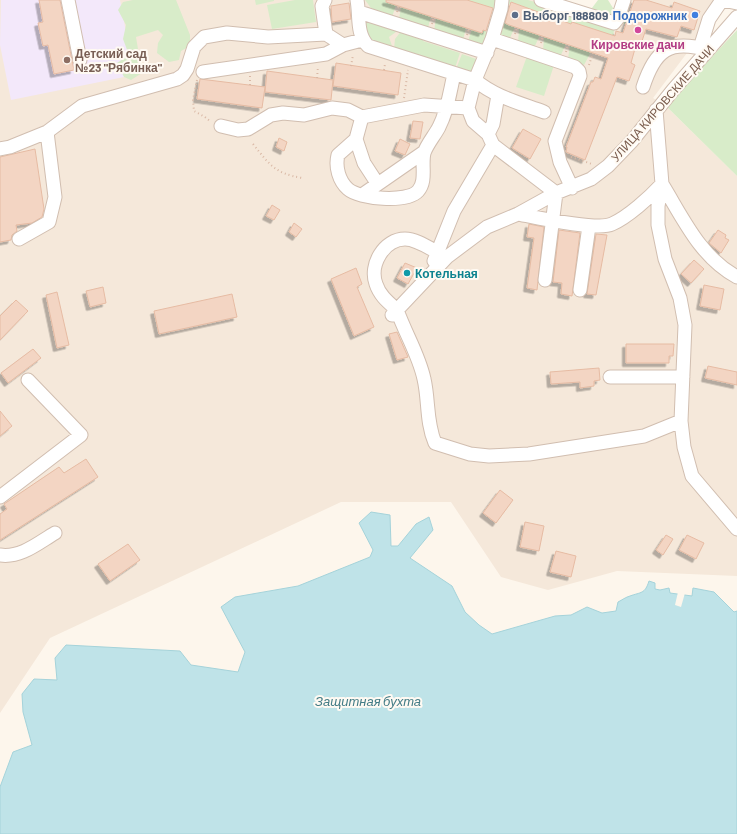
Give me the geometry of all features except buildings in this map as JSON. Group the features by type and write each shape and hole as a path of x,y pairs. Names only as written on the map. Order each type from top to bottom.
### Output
{"street":[{"path":"68,0 80,60"},
{"path":"325,0 322,6 326,34"},
{"path":"502,0 501,9 492,40 475,80 468,108 473,121 490,140 556,193 554,220 545,280"},
{"path":"541,0 614,23 618,18 624,0"},
{"path":"643,87 650,68 663,50 675,46 691,46 704,49 709,19 722,0 737,3"},
{"path":"487,53 358,6 362,40 368,46 475,80 486,89 498,95 544,112"},
{"name":"УЛИЦА КИРОВСКИЕ ДАЧИ","path":"442,255 487,227 518,214 556,193 572,188 591,179 607,167 632,141 704,49 737,17"},
{"path":"0,149 10,147 47,132 82,106 177,79 183,75 187,69 194,47 204,37 226,33 268,37 326,34 342,45"},
{"path":"200,76 326,54 342,45 362,40"},
{"path":"492,40 575,67 579,71 580,76 557,134 556,150 572,188"},
{"path":"362,195 377,183 424,152 440,126 447,107 454,74"},
{"path":"394,313 428,277 442,255 454,211 490,140 498,95"},
{"path":"221,126 238,130 248,129 271,115 283,113 304,115 332,108 348,110 362,117 424,105 468,108"},
{"path":"656,110 662,184 658,206 658,225 665,259 680,298 685,325 681,421 684,447 692,476 737,529"},
{"path":"362,117 356,139 338,155 336,162 343,182 349,190 362,195 396,199 409,198 422,186 424,152"},
{"path":"19,239 49,222 55,197 47,132"},
{"path":"356,139 364,163 377,183"},
{"path":"518,214 589,226 611,225 650,198 662,184"},
{"path":"662,184 684,223 696,240 718,263 737,277"},
{"path":"580,290 589,226"},
{"path":"442,255 415,240 395,240 386,246 380,254 374,275 382,298 394,313 424,378 431,434 435,443 470,454 489,456 529,454 644,436 681,421"},
{"path":"610,377 683,377"},
{"path":"0,497 81,435 28,380"},
{"path":"0,555 10,556 27,550 56,533"}],"path":[{"path":"403,109 407,59"},
{"path":"200,76 193,100 194,111 205,117 210,122 221,126"},
{"path":"253,144 272,167 286,175 302,178"},
{"path":"556,150 576,159 607,167"}],"shaded area":[{"path":"0,0 560,0 613,15 619,0 727,0 653,98 666,106 737,176 737,576 617,571 548,590 501,577 451,502 341,502 50,638 0,713"},
{"name":"Детский сад №23 \"Рябинка\"","path":"1,0 120,0 134,75 11,100 0,45"}],"green space":[{"path":"133,0 176,0 190,35 190,46 181,51 179,60 169,62 157,53 158,43 163,35 158,30 136,37 142,73 131,80 124,77 117,63 129,55 123,39 126,25 118,10 123,2"},
{"path":"255,0 274,0 274,1 256,5"},
{"path":"295,0 313,0 316,22 272,29 267,5"},
{"path":"365,0 386,0 386,2 396,5 392,17 371,8"},
{"path":"467,0 499,0 495,9"},
{"path":"507,0 528,0 615,25 613,36 572,22 571,24 511,2 510,5"},
{"path":"598,0 608,0 613,8 624,10 628,13 625,24 596,13 592,8"},
{"path":"401,7 431,16 428,28 399,19"},
{"path":"436,18 466,28 463,40 434,31"},
{"path":"366,21 400,29 389,37 393,49 368,41 365,26"},
{"path":"504,22 515,27 509,40 501,35 500,32"},
{"path":"519,28 540,35 534,48 518,44"},
{"path":"472,29 482,33 483,30 488,32 485,47 468,41"},
{"path":"402,30 424,36 423,41 460,53 455,68 418,57 420,52 418,56 394,49 395,39"},
{"path":"737,30 737,176 666,106"},
{"path":"544,37 566,44 560,57 543,51"},
{"path":"570,45 591,52 584,65 568,59"},
{"path":"462,54 479,60 470,74 456,69"},
{"path":"527,56 554,65 544,96 516,87"}],"water":[{"name":"Защитная бухта","path":"371,512 390,515 391,546 398,546 416,524 429,517 433,530 410,558 452,586 465,612 479,625 492,634 555,616 571,615 587,607 602,613 616,611 618,602 642,592 646,588 649,581 655,583 655,589 660,590 669,588 670,593 692,596 693,588 714,592 734,612 737,611 737,834 0,834 0,787 13,752 32,745 23,712 22,694 34,679 57,680 55,658 66,645 180,651 191,665 238,672 245,652 221,607 235,597 298,586 370,557 373,550 359,523"}],"pier":[{"path":"678,592 685,593 681,607 675,605"}],"place":[{"name":"Выборг 188809","path":"515,15"},
{"name":"Подорожник","path":"695,15"},
{"name":"Кировские дачи","path":"638,30"},
{"name":"Детский сад №23 \"Рябинка\"","path":"67,60"},
{"name":"Котельная","path":"407,273"}]}
